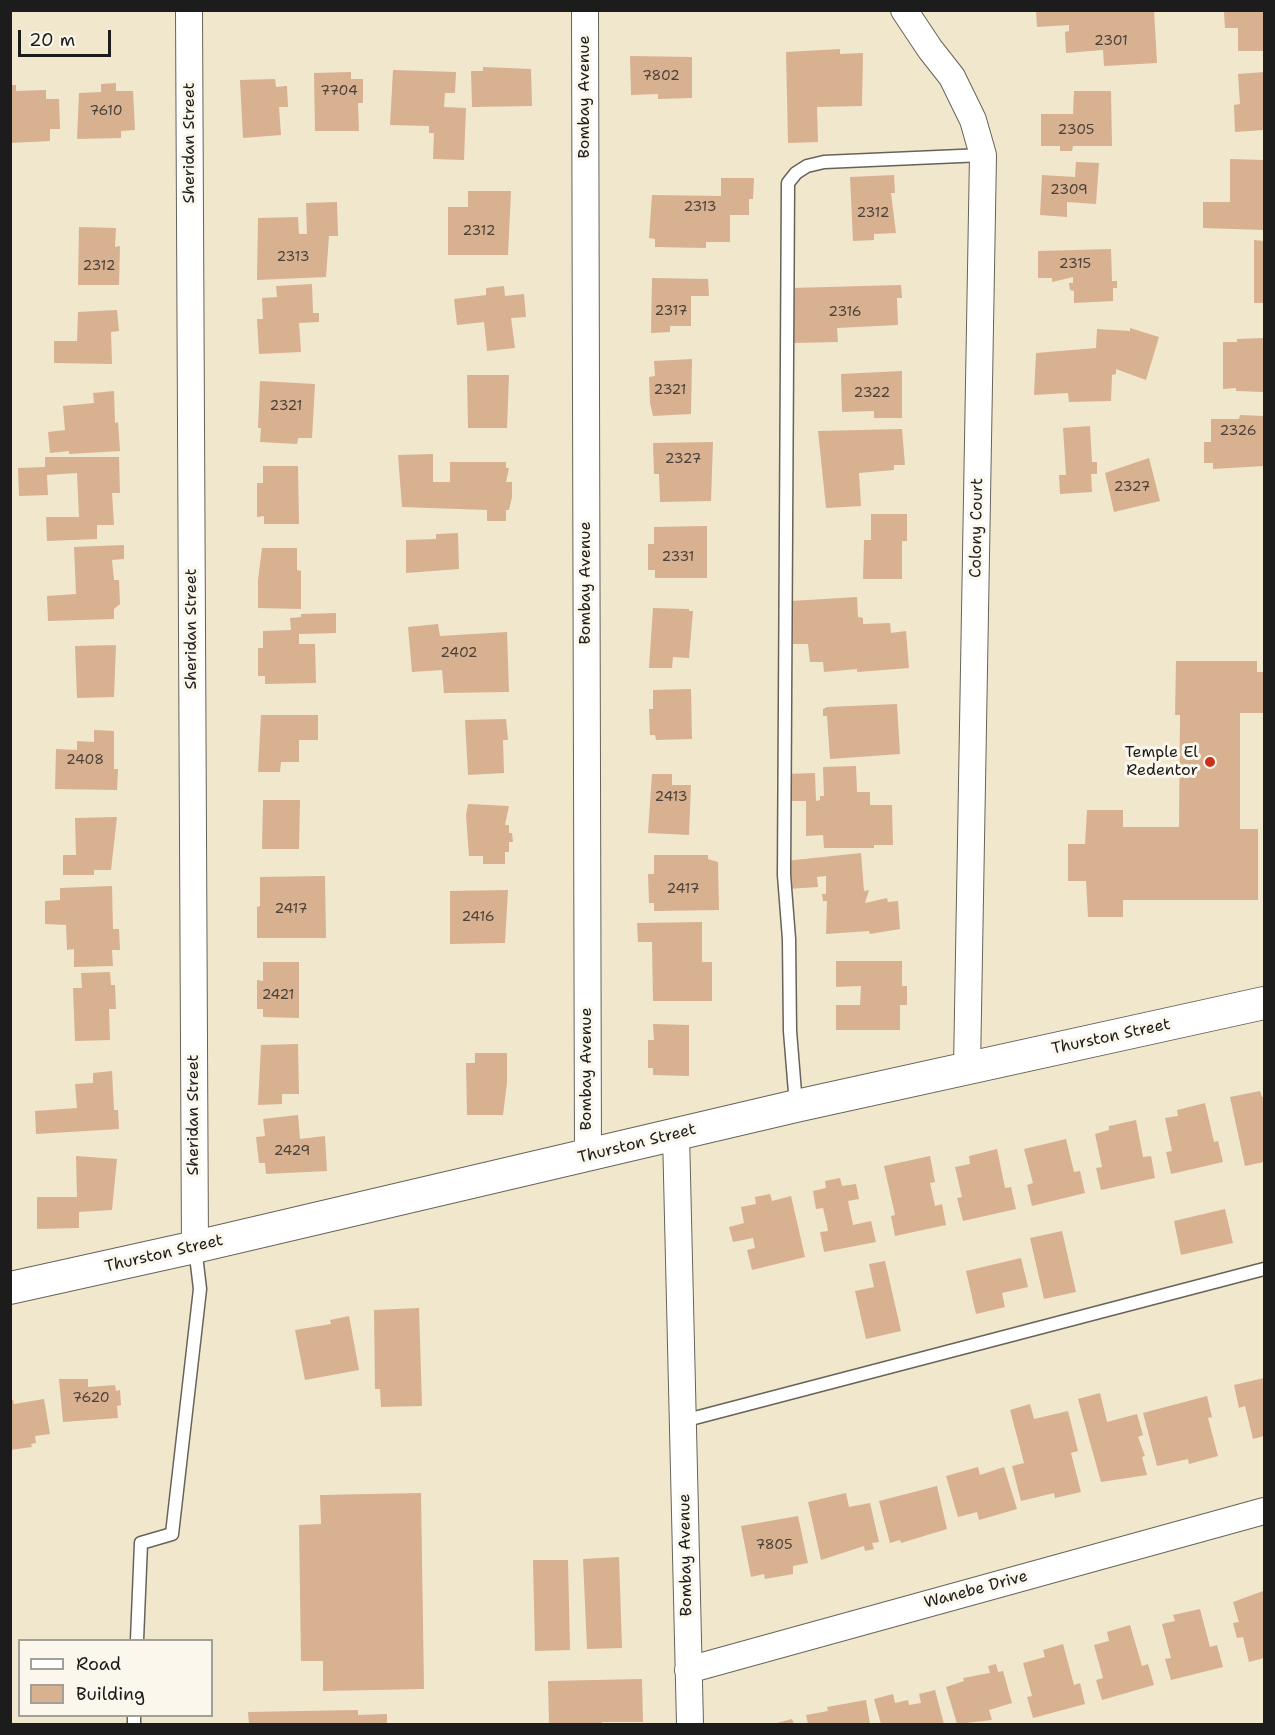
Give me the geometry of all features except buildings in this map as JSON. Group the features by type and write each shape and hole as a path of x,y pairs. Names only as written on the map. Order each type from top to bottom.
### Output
{"street":[{"name":"Sheridan Street","path":"189,10 195,1247"},
{"name":"Bombay Avenue","path":"585,10 588,1156"},
{"name":"Colony Court","path":"904,10 952,77 973,120 983,155 967,1068"},
{"name":"Thurston Street","path":"10,1288 796,1106 1264,1003"},
{"name":"Bombay Avenue","path":"676,1134 690,1725"},
{"name":"Wanebe Drive","path":"688,1670 1264,1511"}],"lane":[{"path":"796,1106 790,1031 789,939 784,875 788,183 796,173 807,166 824,162 983,155"},
{"path":"137,1639 141,1543 172,1534 200,1289 195,1247"},
{"path":"682,1421 1264,1269"}],"place":[{"name":"Temple El Redentor","path":"1210,762"}]}
